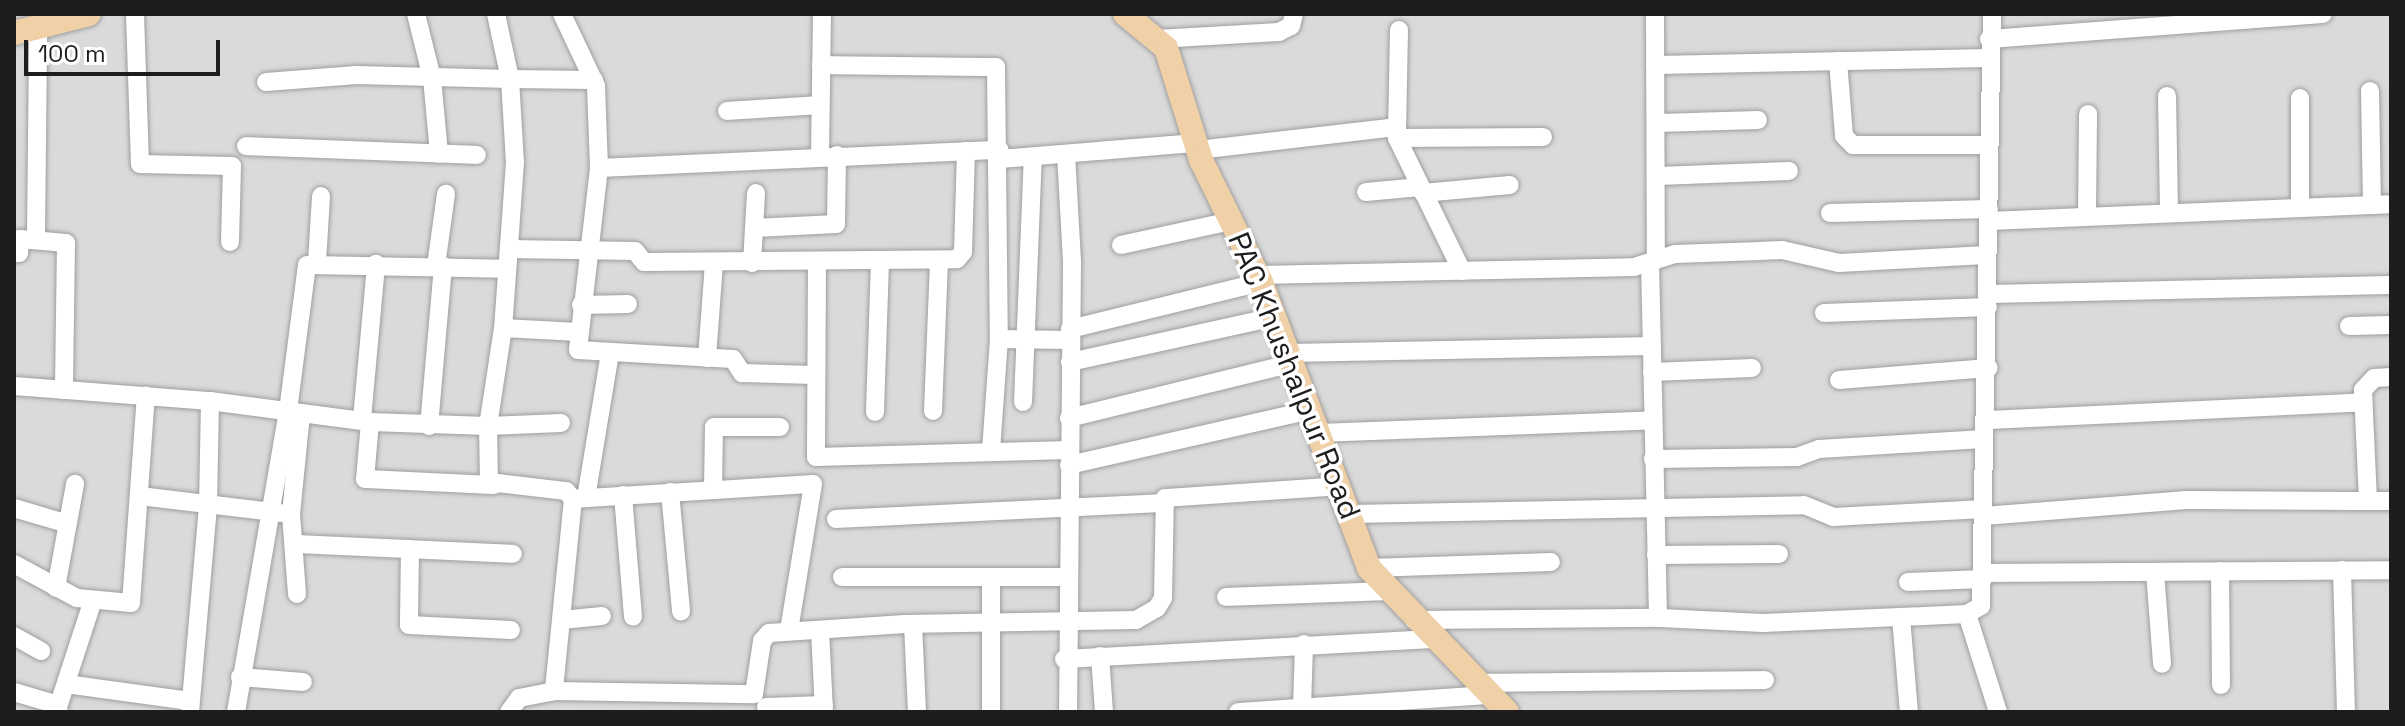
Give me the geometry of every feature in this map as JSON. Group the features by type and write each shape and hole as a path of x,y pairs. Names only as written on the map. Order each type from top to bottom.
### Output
{"main road":[{"path":"26,32 89,14"},
{"name":"PAC Khushalpur Road","path":"1125,14 1157,39 1172,64 1197,146 1260,279 1341,486 1369,568 1432,639 1507,712"}],"street":[{"path":"135,14 140,164 232,166 230,242"},
{"path":"416,14 432,78 439,154"},
{"path":"494,485 486,477 488,426 503,328 515,162 510,79 496,14"},
{"path":"562,14 594,80 599,168 578,350 735,360 742,373 815,375"},
{"path":"754,228 836,224 820,105 822,14"},
{"path":"1157,39 1279,32 1291,26 1294,14"},
{"path":"1655,14 1658,176 1652,372 1658,618"},
{"path":"1414,620 1658,618 1763,623 1967,614 1981,606 1984,439 1989,368 1986,255 1992,14"},
{"path":"1655,65 1838,61 1989,48 2163,20 2323,14"},
{"path":"1399,30 1396,132 1462,271"},
{"path":"26,32 36,237"},
{"path":"1838,61 1844,136 1853,145 1989,145"},
{"path":"821,65 991,64 998,73 999,339 991,451"},
{"path":"266,82 357,75 594,80"},
{"path":"2370,91 2372,205"},
{"path":"2167,96 2169,212"},
{"path":"2300,98 2300,207"},
{"path":"727,111 820,105"},
{"path":"2087,214 2088,114"},
{"path":"1658,123 1758,120"},
{"path":"599,168 966,151 1033,157 1396,132 1543,137"},
{"path":"246,146 477,155"},
{"path":"509,249 635,251 644,262 957,259 963,252 966,151"},
{"path":"1066,154 1070,362 1064,659 1068,712"},
{"path":"1023,402 1033,157"},
{"path":"1658,176 1789,171"},
{"path":"1366,192 1510,185"},
{"path":"752,263 756,193"},
{"path":"429,426 446,194"},
{"path":"317,262 321,196"},
{"path":"1830,213 2087,214 2391,204"},
{"path":"1121,245 1231,221"},
{"path":"14,253 19,253 20,239 36,237 66,243 64,390"},
{"path":"999,339 1070,334 1260,279 1653,262 1675,254 1782,250 1839,263 1986,255"},
{"path":"933,411 939,260"},
{"path":"875,412 880,261"},
{"path":"297,594 291,514 294,412 304,269 317,262 507,269"},
{"path":"789,631 816,457 817,262"},
{"path":"707,358 714,263"},
{"path":"376,264 365,479 566,491 580,498 813,484"},
{"path":"1824,313 1988,301 2391,285"},
{"path":"581,305 628,304"},
{"path":"1070,362 1275,317"},
{"path":"2349,326 2391,325"},
{"path":"503,328 578,332"},
{"path":"1069,418 1291,358 1652,346"},
{"path":"563,712 558,692 562,620 580,498 610,353"},
{"path":"1652,372 1752,368"},
{"path":"1839,380 1989,368"},
{"path":"2368,501 2362,402 2368,382 2391,377"},
{"path":"14,386 210,401 429,426 561,423"},
{"path":"14,564 56,588 92,603 126,605 134,598 146,396"},
{"path":"66,684 190,707 208,506 210,401"},
{"path":"1987,420 2362,402"},
{"path":"816,457 991,451 1069,458 1311,410"},
{"path":"236,712 269,513 294,412"},
{"path":"1321,433 1653,420"},
{"path":"713,490 714,427 780,427"},
{"path":"1653,459 1797,457 1819,449 1984,439"},
{"path":"56,588 75,484"},
{"path":"836,519 1068,511 1161,503 1170,496 1341,486"},
{"path":"670,492 681,611"},
{"path":"623,495 633,617"},
{"path":"140,496 291,514"},
{"path":"1351,514 1804,505 1833,517 2186,500 2391,501"},
{"path":"514,708 558,692 749,695 758,689 764,636 789,631 913,624 1136,620 1157,608 1163,598 1161,503"},
{"path":"14,508 68,524"},
{"path":"295,544 513,554"},
{"path":"410,549 409,625 511,630"},
{"path":"1656,555 1779,554"},
{"path":"1369,568 1551,562"},
{"path":"2342,570 2346,712"},
{"path":"1908,582 1983,576 2391,570"},
{"path":"2220,571 2221,685"},
{"path":"2155,572 2162,664"},
{"path":"842,577 1066,577"},
{"path":"991,577 991,712"},
{"path":"1226,597 1387,591"},
{"path":"14,692 59,710 92,603"},
{"path":"1967,614 1998,712"},
{"path":"562,620 602,616"},
{"path":"1901,617 1909,712"},
{"path":"913,624 917,712"},
{"path":"766,707 824,708 820,630"},
{"path":"14,636 41,651"},
{"path":"1064,659 1432,639"},
{"path":"1302,708 1304,644"},
{"path":"1100,656 1104,712"},
{"path":"240,677 303,682"},
{"path":"1238,712 1483,689 1765,680"}],"shaded area":[{"path":"14,14 2391,14 2391,712 14,712"}]}
